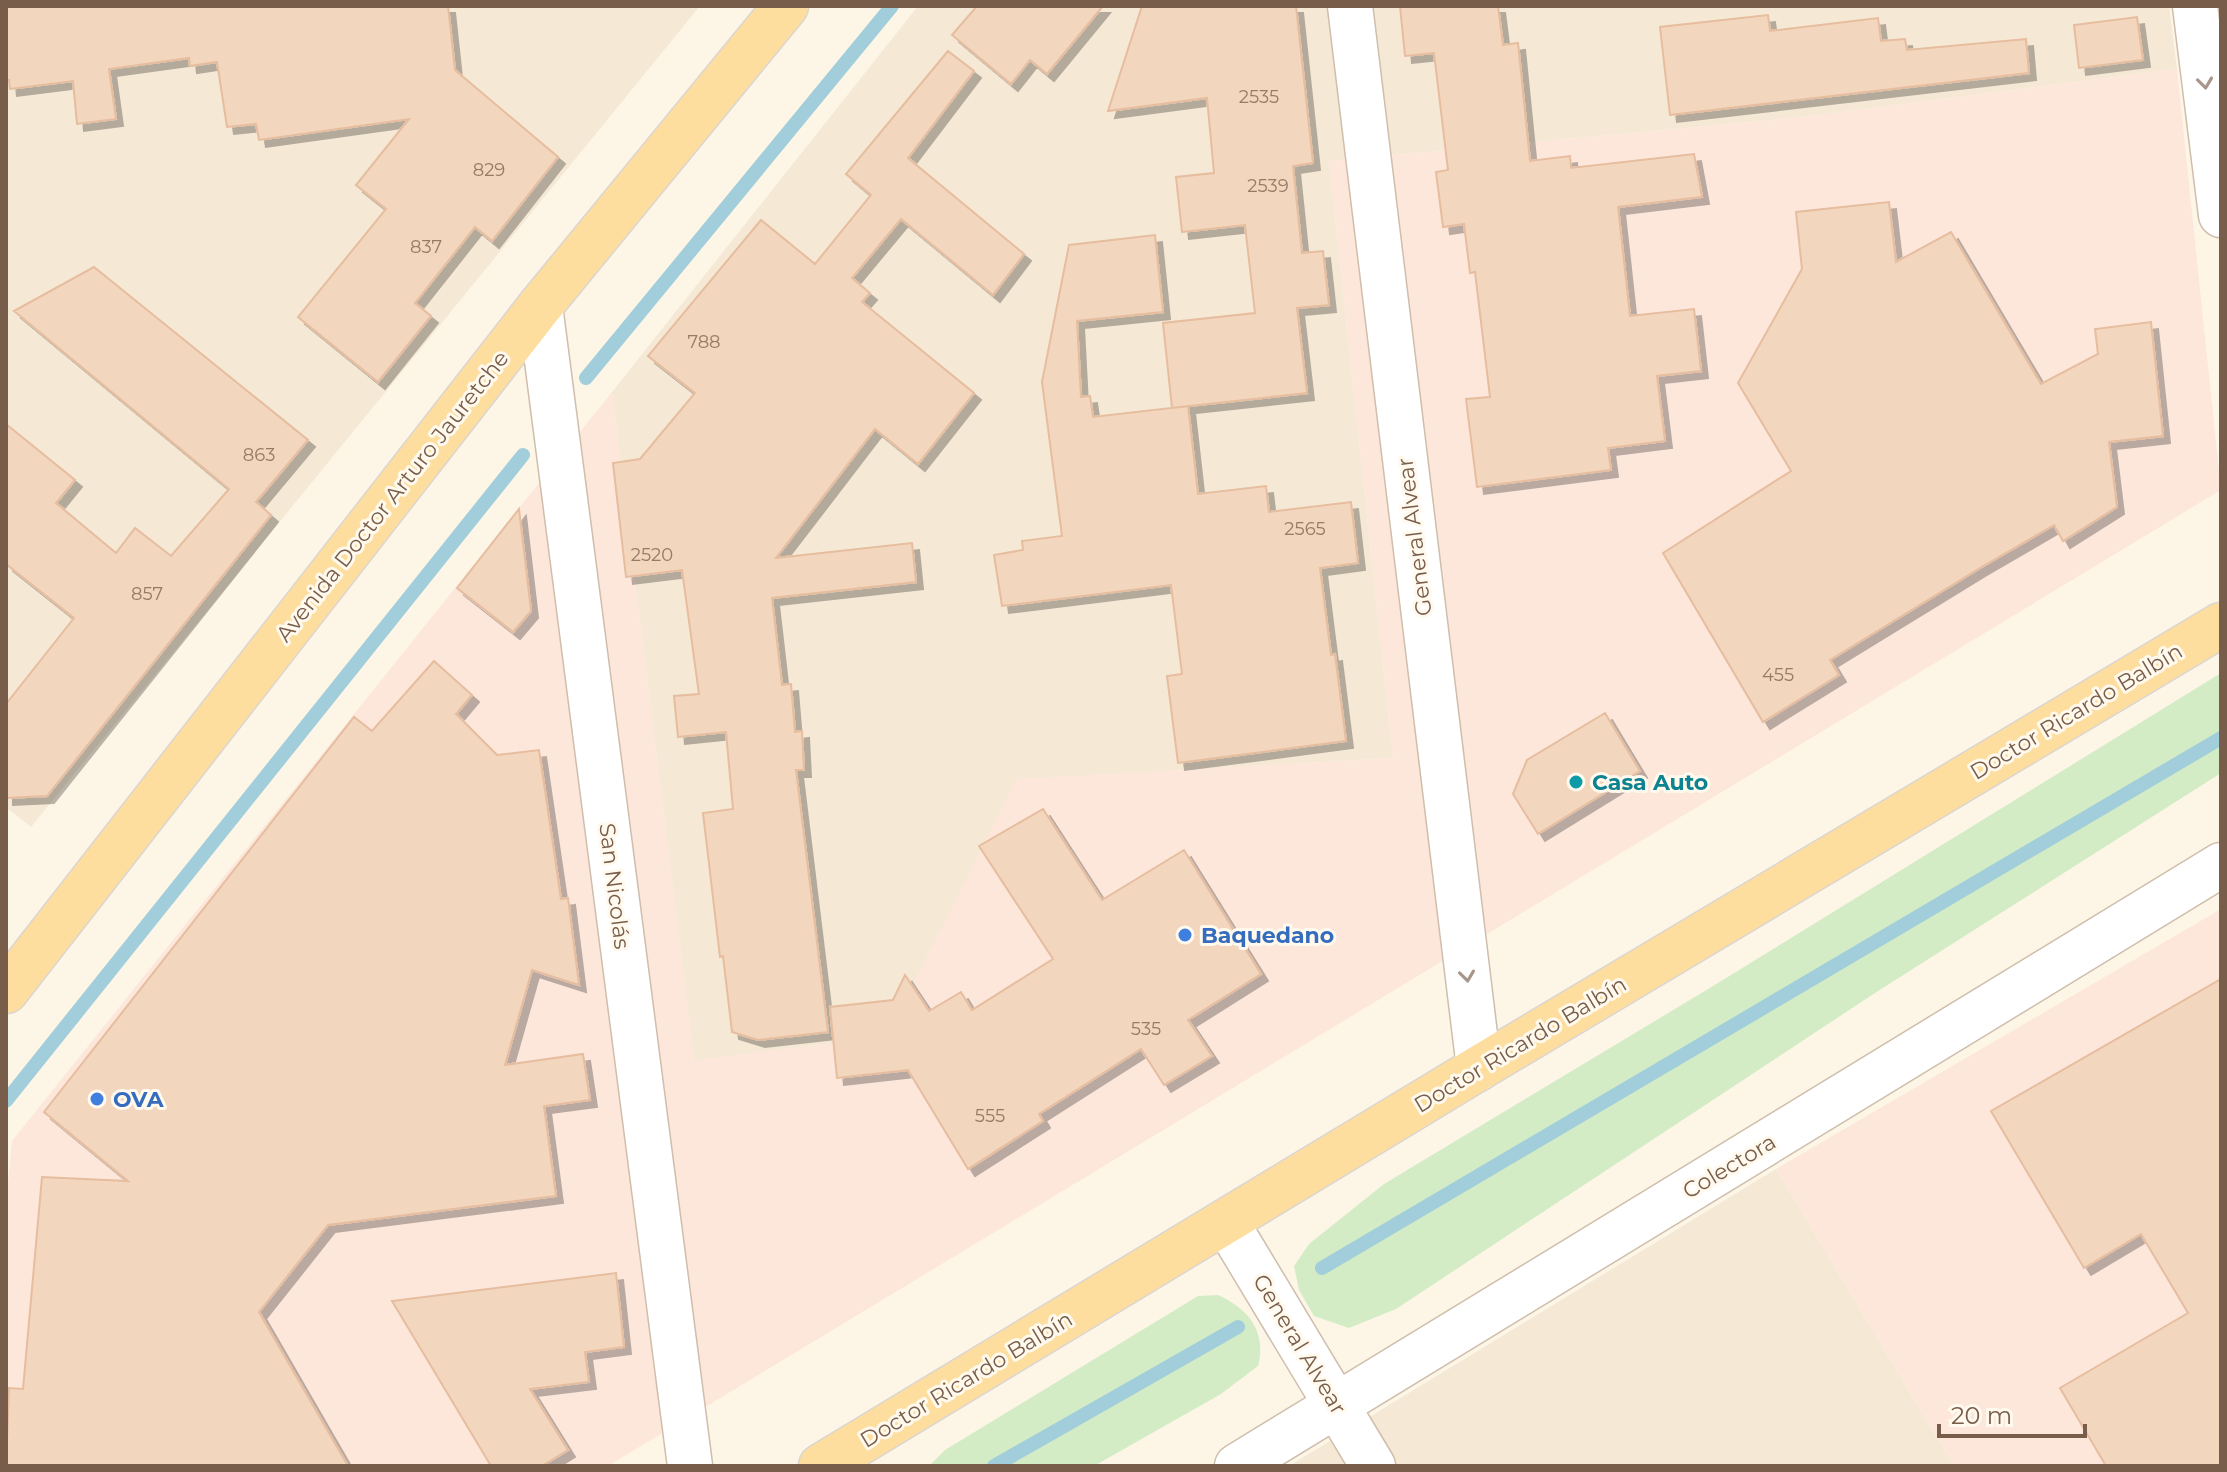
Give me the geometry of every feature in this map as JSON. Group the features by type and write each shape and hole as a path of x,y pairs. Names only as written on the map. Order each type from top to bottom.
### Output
{"main road":[{"name":"Avenida Doctor Arturo Jauretche","path":"6,991 540,306 786,6"},
{"name":"Doctor Ricardo Balbín","path":"821,1466 869,1454 1226,1222 2221,625"}],"street":[{"name":"General Alvear","path":"1350,6 1479,1068"},
{"path":"2195,6 2221,215"},
{"name":"San Nicolás","path":"540,306 690,1466"},
{"name":"Colectora","path":"1237,1466 2221,865"},
{"name":"General Alvear","path":"1226,1222 1373,1466"}],"shaded area":[{"path":"6,6 700,6 31,827 6,807"},
{"path":"918,6 2169,6 2177,69 1803,117 1329,161 1393,758 1016,780 888,1036 694,1061 612,392"},
{"path":"2177,69 2221,490 608,1466 6,1466 6,1203 12,1141 612,392 694,1060 887,1036 1016,779 1393,758 1329,161 1803,117"},
{"path":"2221,909 2221,1466 1954,1466 1776,1169"},
{"path":"1776,1169 1954,1466 1289,1466"}],"green space":[{"path":"2221,673 2221,773 1875,993 1396,1309 1349,1328 1314,1316 1299,1290 1294,1266 1309,1244 1384,1184 1718,983"},
{"path":"1218,1295 1247,1315 1260,1343 1258,1366 1221,1394 1094,1466 929,1466 945,1450 1198,1296"}],"building":[{"path":"6,6 448,6 455,70 558,157 492,241 475,227 415,303 431,316 378,382 298,317 386,209 356,185 409,119 259,140 256,124 227,127 217,62 190,66 189,58 109,69 116,119 77,124 73,81 10,89 9,80 6,80"},
{"path":"977,6 1103,6 1047,74 1030,60 1011,84 952,35"},
{"path":"1142,6 1296,6 1313,163 1293,166 1302,253 1323,251 1329,305 1297,308 1307,393 1172,408 1163,323 1255,313 1245,225 1182,232 1176,177 1214,173 1207,98 1108,111"},
{"path":"1400,6 1498,6 1503,45 1518,43 1530,161 1570,156 1571,168 1694,154 1702,197 1618,207 1630,316 1694,309 1701,371 1657,376 1665,441 1608,448 1611,470 1477,487 1466,399 1490,397 1475,272 1470,273 1464,224 1443,227 1436,172 1448,170 1434,53 1405,56"},
{"path":"1768,15 1770,31 1878,18 1881,41 1905,39 1907,50 2026,39 2029,73 1670,115 1660,27"},
{"path":"2137,17 2143,60 2079,68 2074,25"},
{"path":"948,51 974,71 908,158 1024,254 993,295 901,219 852,278 870,293 862,302 974,393 918,464 875,429 776,558 912,543 916,582 772,598 782,685 791,684 795,732 802,731 804,770 796,770 828,1032 758,1040 732,1032 703,813 733,809 726,732 678,737 674,696 699,694 682,570 626,577 613,463 640,459 695,393 648,356 761,220 815,264 871,195 846,174"},
{"path":"1889,202 1896,262 1951,232 2041,384 2098,354 2095,329 2151,322 2163,436 2109,442 2117,507 2063,541 2054,525 1980,568 1830,660 1839,675 1763,722 1663,553 1791,471 1738,383 1802,269 1796,212"},
{"path":"1155,235 1163,312 1077,321 1081,397 1090,396 1093,417 1188,406 1198,494 1266,486 1269,512 1351,502 1358,563 1320,568 1346,741 1178,763 1167,676 1182,674 1171,585 1002,606 994,555 1023,550 1022,541 1062,536 1042,382 1069,245"},
{"path":"94,267 308,440 256,502 271,515 47,796 6,798 6,704 74,618 6,564 6,424 75,480 56,503 116,553 135,528 171,556 229,489 14,311"},
{"path":"519,509 531,611 513,632 457,588"},
{"path":"434,661 472,695 456,714 497,755 539,750 561,899 568,898 579,985 532,970 505,1065 583,1054 590,1100 544,1106 556,1196 328,1225 259,1312 348,1466 6,1466 9,1388 23,1389 42,1177 128,1181 44,1112 354,717 372,731"},
{"path":"1605,713 1640,771 1538,834 1513,794 1527,760"},
{"path":"1043,809 1102,900 1184,850 1261,974 1188,1020 1212,1056 1164,1085 1141,1049 1039,1114 1043,1121 968,1169 908,1070 837,1078 830,1007 893,1000 905,975 929,1011 961,992 972,1010 1053,959 979,846"},
{"path":"2221,979 2221,1466 2106,1466 2060,1388 2188,1313 2141,1234 2084,1268 1991,1111"},
{"path":"616,1273 624,1347 585,1352 589,1382 530,1389 568,1450 542,1466 491,1466 392,1301"}],"waterway":[{"path":"586,378 892,6"},
{"path":"6,1101 523,455"},
{"path":"1322,1268 2221,738"},
{"path":"994,1466 1238,1327"}],"place":[{"name":"Casa Auto","path":"1576,782"},
{"name":"Baquedano","path":"1185,935"},
{"name":"OVA","path":"97,1099"}]}
